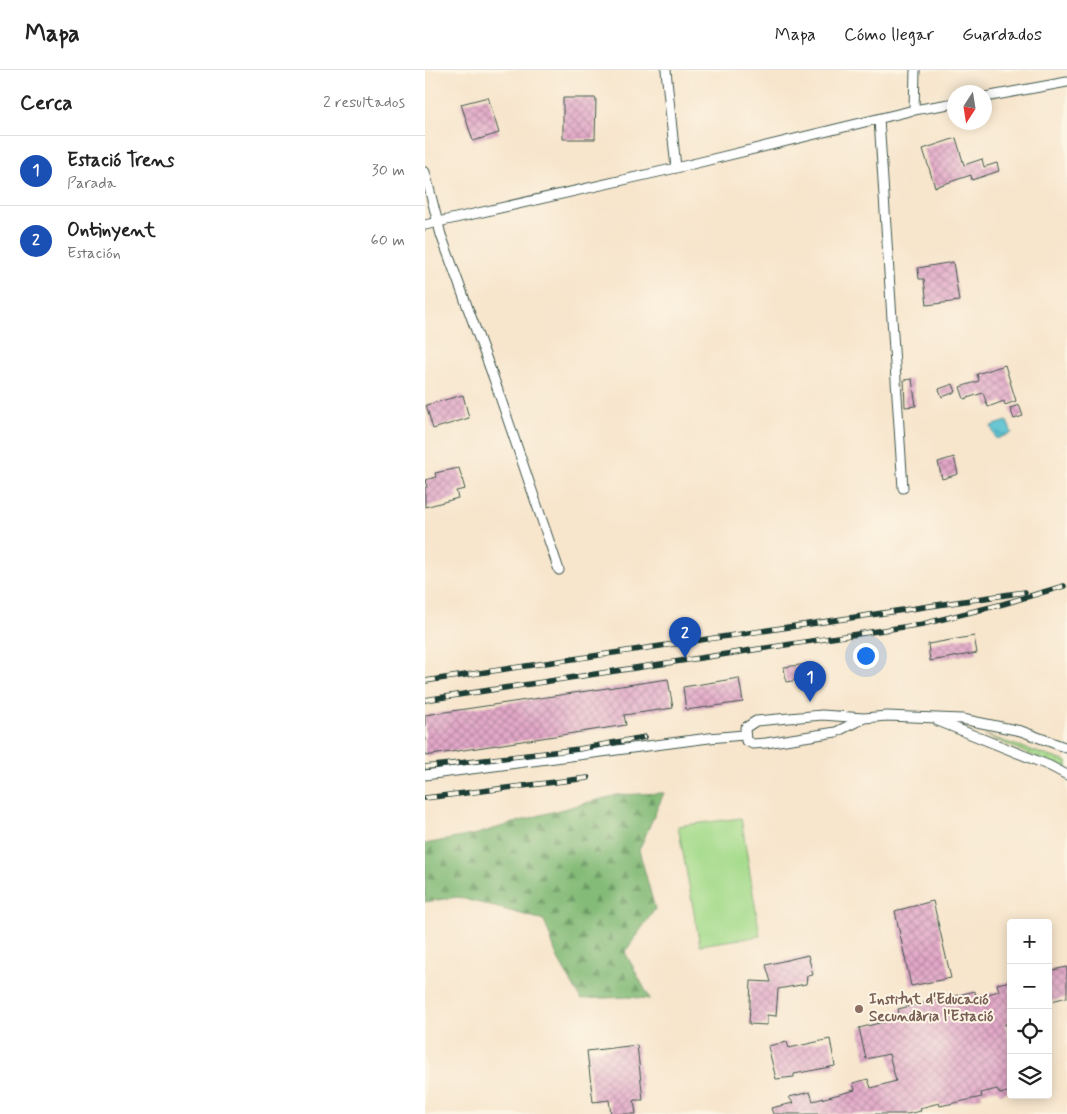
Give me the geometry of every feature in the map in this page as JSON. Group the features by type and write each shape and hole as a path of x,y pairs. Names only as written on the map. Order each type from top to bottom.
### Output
{"lane":[{"path":"666,70 676,168"},
{"path":"914,110 915,70"},
{"path":"992,96 1067,82"},
{"path":"425,225 676,168 879,118 947,104"},
{"path":"879,118 903,488"},
{"path":"425,172 441,235 494,379 559,570"},
{"path":"864,718 835,732 766,743 753,744 746,741 744,734 745,728 756,721 821,715 864,718 887,716 962,719 1021,731 1067,748"},
{"path":"931,718 1051,766 1067,775"},
{"path":"425,776 744,734"}],"green space":[{"path":"985,735 1067,762 1067,772 1054,765"},
{"path":"664,793 639,850 655,909 625,952 650,999 628,997 581,999 558,959 544,920 457,897 425,902 425,844 477,834 617,795"},
{"path":"741,818 760,936 700,945 678,826"}],"water":[{"path":"1007,421 1012,433 996,439 991,426"}],"building":[{"path":"488,97 499,133 473,141 461,104"},
{"path":"563,98 596,98 595,139 563,139"},
{"path":"956,138 964,165 982,159 984,167 997,163 999,171 972,180 971,175 935,187 923,149"},
{"path":"953,262 959,301 927,305 924,279 919,279 918,268"},
{"path":"1005,365 1016,401 1005,405 1004,401 988,407 983,393 964,399 960,387 979,381 977,374"},
{"path":"912,379 916,406 905,407 904,380"},
{"path":"953,384 956,392 942,397 939,389"},
{"path":"463,395 469,418 433,429 426,405"},
{"path":"1019,405 1023,416 1014,419 1010,408"},
{"path":"954,457 958,474 942,479 938,462"},
{"path":"459,468 465,489 456,491 458,498 425,507 425,488 427,487 425,480 436,477 435,473"},
{"path":"974,636 977,653 930,661 928,644"},
{"path":"808,664 811,678 786,682 784,667"},
{"path":"739,678 743,702 686,710 683,687"},
{"path":"668,679 673,708 624,715 626,725 425,756 425,715"},
{"path":"933,901 951,978 911,986 895,911"},
{"path":"808,955 813,975 807,976 806,984 778,989 776,1016 767,1015 767,1025 749,1024 751,981 771,982 766,965"},
{"path":"1067,967 1067,997 1052,1001 1052,970"},
{"path":"1007,982 1007,1024 1005,1024 1007,1032 1007,1092 1000,1094 997,1089 981,1093 982,1097 940,1106 939,1103 920,1108 921,1111 907,1114 773,1114 771,1108 793,1103 789,1097 810,1092 813,1101 855,1090 853,1083 868,1079 871,1088 896,1081 889,1054 866,1059 859,1028 900,1018 898,1009 975,991 976,997 999,991 997,984"},
{"path":"830,1039 835,1066 794,1074 794,1077 776,1079 768,1046 787,1042 789,1048"},
{"path":"637,1045 643,1100 634,1100 636,1114 611,1114 609,1100 593,1102 587,1051"}],"railway":[{"path":"425,700 923,624 1003,604 1064,586"},
{"path":"425,681 1025,592"},
{"path":"425,767 579,749 645,737"},
{"path":"425,798 588,778"}],"place":[{"name":"Ontinyent","path":"685,658"},
{"name":"Estació Trens","path":"810,702"},
{"name":"Institut d'Educació Secundària l'Estació","path":"859,1009"}]}
